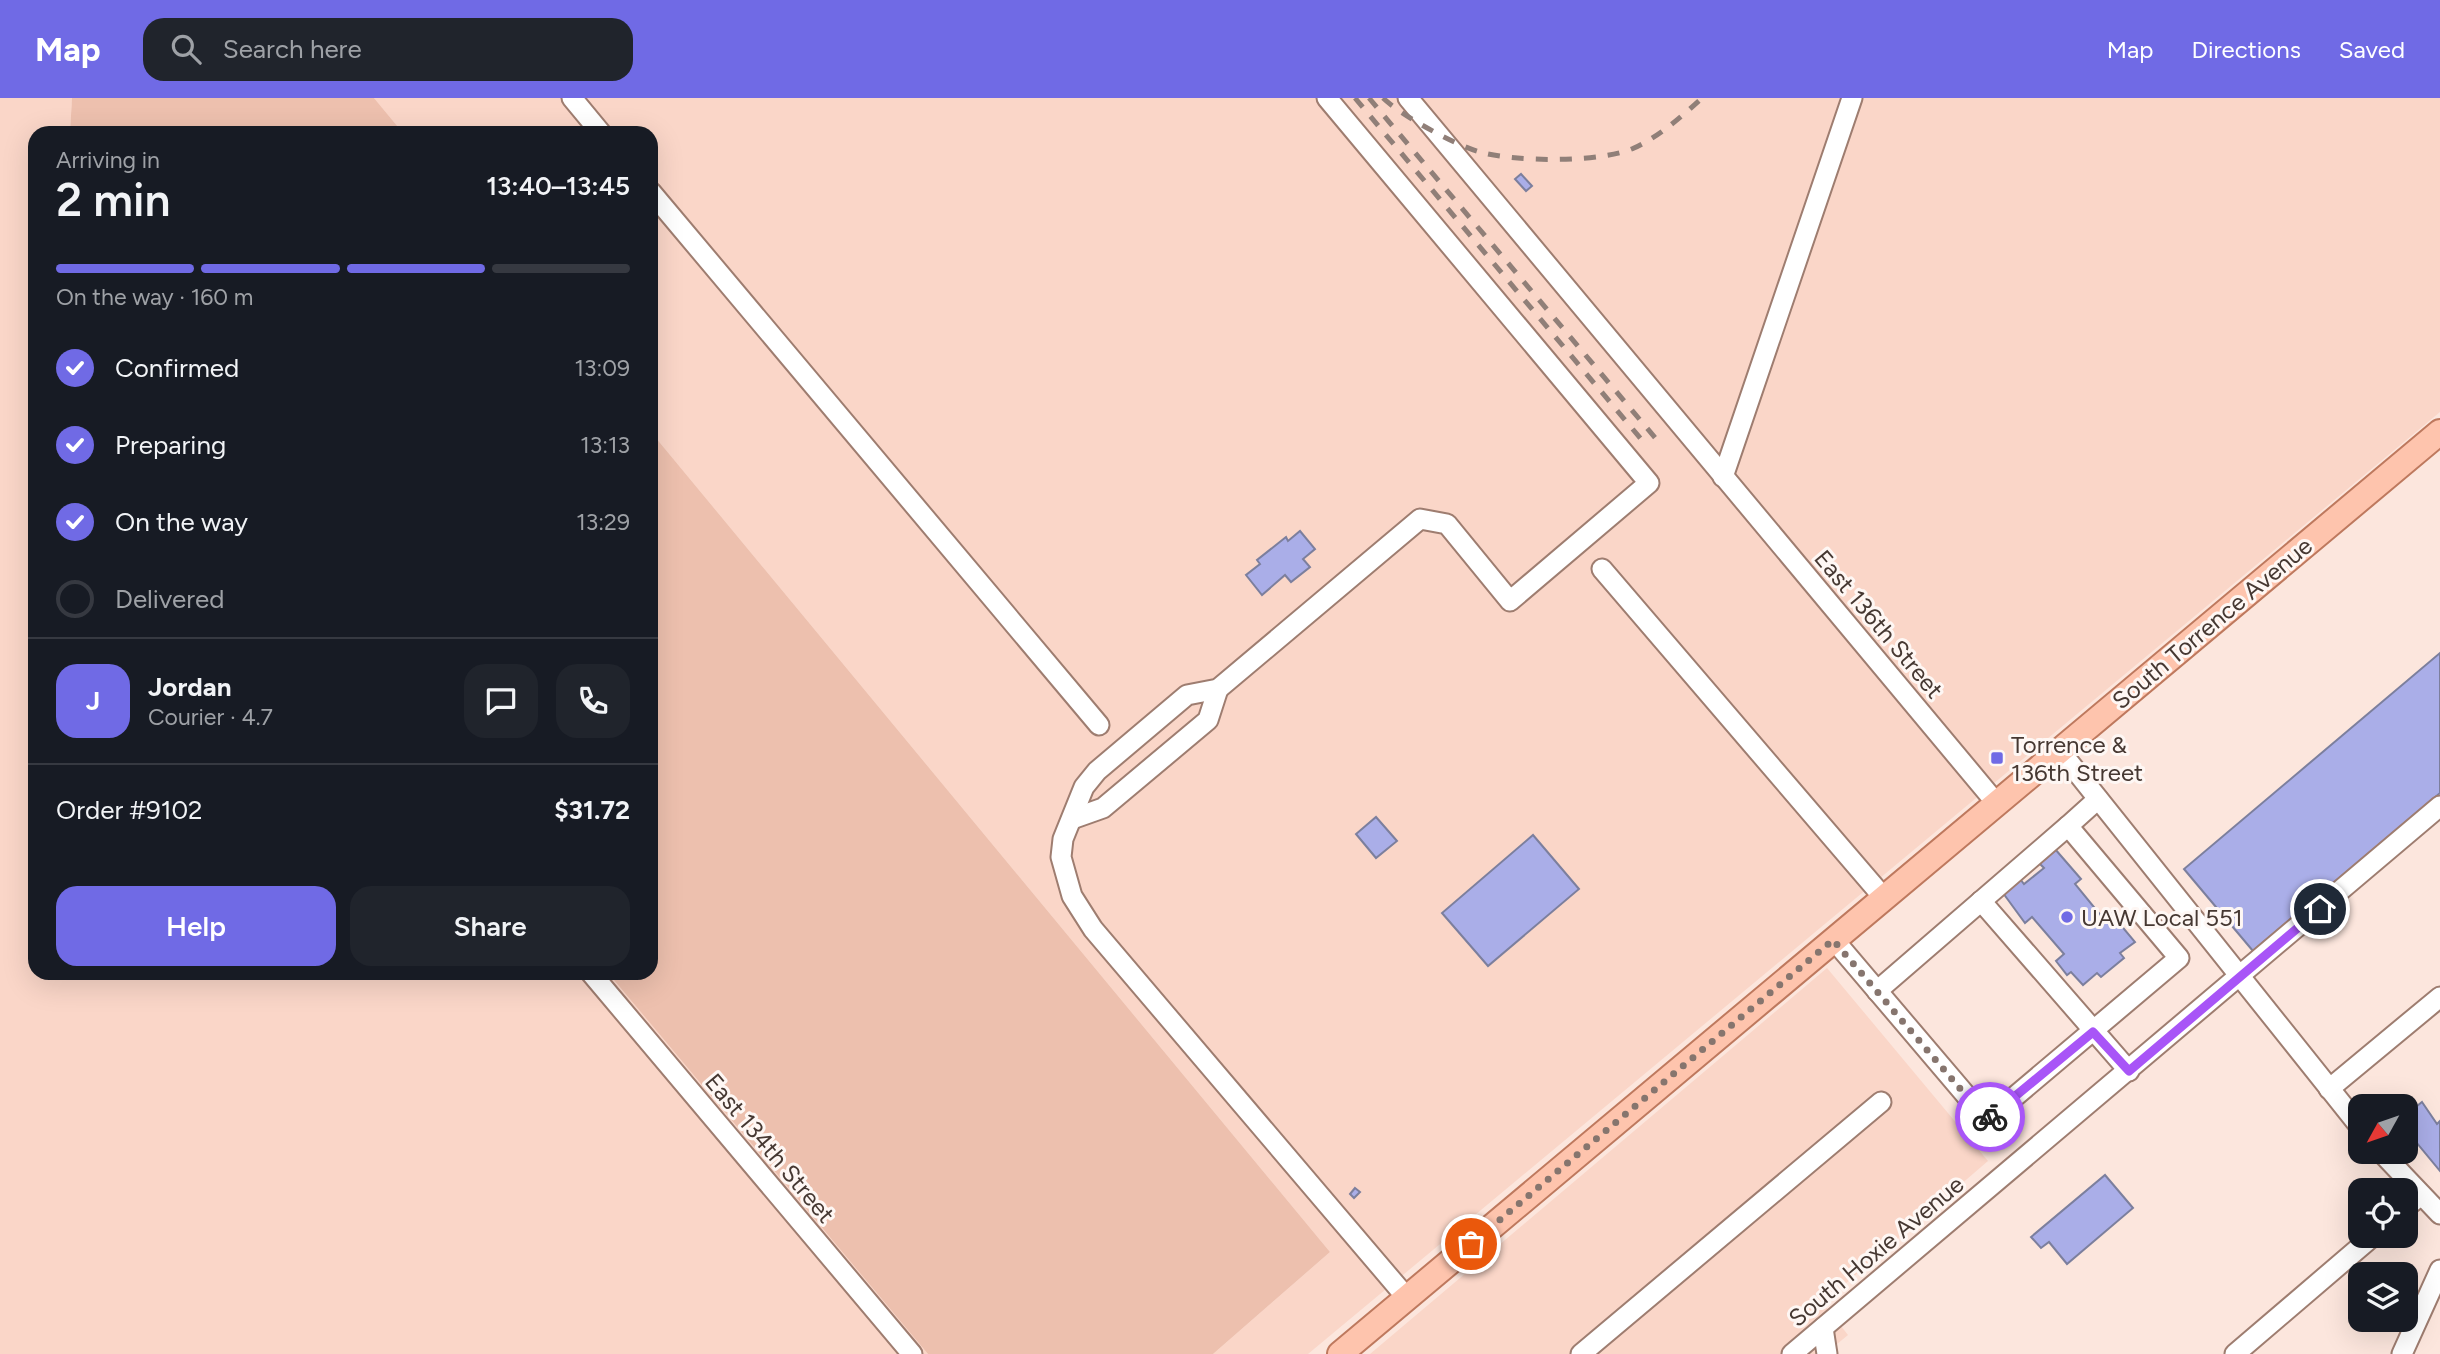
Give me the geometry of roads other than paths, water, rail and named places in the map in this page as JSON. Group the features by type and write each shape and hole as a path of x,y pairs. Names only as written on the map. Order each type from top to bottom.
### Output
{"main road":[{"name":"South Torrence Avenue","path":"1340,1354 2440,432"}],"street":[{"path":"572,98 595,126"},
{"path":"1327,98 1649,483 1510,601 1447,524 1420,519 1218,689 1187,695 1097,771 1084,787 1063,839 1061,857 1064,877 1081,913 1407,1298"},
{"name":"East 136th Street","path":"1408,98 1997,804"},
{"path":"1724,477 1852,98"},
{"path":"658,200 1099,725"},
{"path":"1602,569 1884,898"},
{"path":"1072,820 1103,808 1208,720 1218,689"},
{"path":"2060,751 2348,1112"},
{"path":"1877,991 2098,799"},
{"name":"South Hoxie Avenue","path":"1792,1354 2240,978 2440,806"},
{"path":"1833,940 1987,1120 2179,958 2068,827"},
{"path":"1982,901 2129,1071"},
{"name":"East 134th Street","path":"597,980 912,1354"},
{"path":"2329,1089 2440,997"},
{"path":"1581,1354 1881,1102"},
{"path":"2418,1203 2440,1213"},
{"path":"2235,1354 2359,1248"},
{"path":"2402,1354 2440,1270"},
{"path":"1823,1328 1828,1354"}],"railway":[{"path":"1355,98 1646,445"},
{"path":"1369,98 1657,440"},
{"path":"1383,98 1415,121 1469,148 1495,155 1535,159 1601,156 1634,148 1661,132 1702,98"}],"place":[{"name":"Torrence & 136th Street","path":"1997,758"},
{"name":"UAW Local 551","path":"2067,917"}]}
